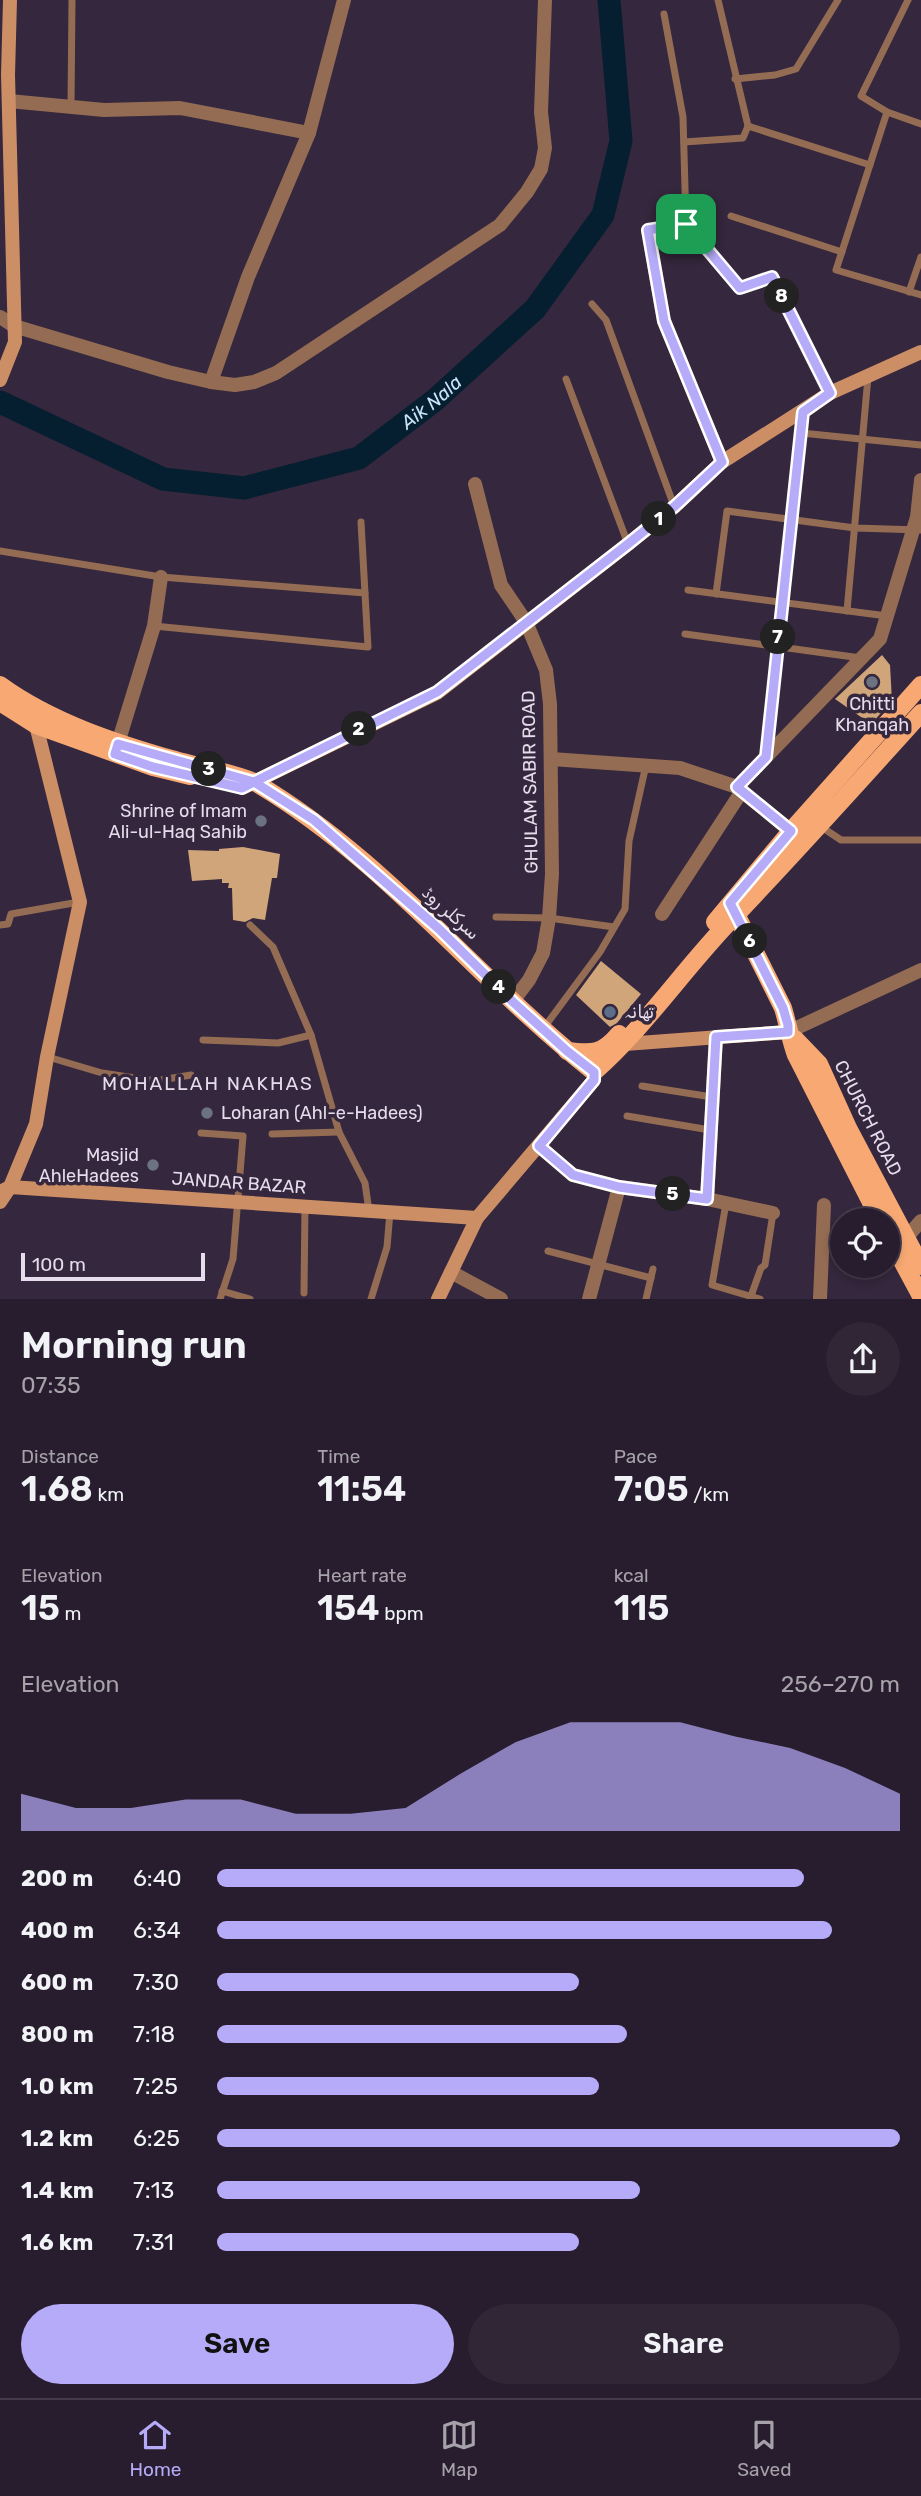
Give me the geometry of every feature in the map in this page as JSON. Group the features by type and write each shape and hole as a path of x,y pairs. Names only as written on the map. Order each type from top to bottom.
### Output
{"main road":[{"name":"سرکلر روڈ","path":"0,685 43,712 153,767 248,785 272,794 314,820 439,929 513,1002 594,1072"},
{"path":"567,1051 587,1053 607,1048 798,837 921,685"},
{"name":"سرکلر روڈ","path":"0,702 36,725 116,749"},
{"path":"798,837 819,826 921,713"},
{"path":"594,1072 625,1044 733,909"},
{"name":"CHURCH ROAD","path":"733,909 783,1008 796,1055 874,1208"},
{"name":"CHURCH ROAD","path":"788,1032 818,1064 848,1128 921,1266"},
{"path":"900,1259 918,1296"}],"street":[{"path":"0,380 15,342 9,101 10,0"},
{"path":"211,382 248,277 309,133 345,0"},
{"path":"0,317 14,326 168,372 211,382 235,385 254,382 276,373 500,225 527,191 541,169 545,148 541,111 545,0"},
{"path":"9,101 104,110 180,108 309,133"},
{"path":"648,230 664,321 722,462"},
{"path":"248,785 437,692 628,544 675,506 722,462 830,393 921,352"},
{"path":"662,914 740,789 766,757 880,639 917,530 921,480"},
{"name":"GHULAM SABIR ROAD","path":"475,484 501,585 526,622 546,670 550,704 552,874 549,918 542,953 529,980 513,1002"},
{"path":"116,749 154,626 162,577"},
{"path":"0,1202 3,1187 36,1125 47,1056 80,902 36,725"},
{"path":"551,758 680,768 740,789 798,837"},
{"path":"625,1044 788,1032 921,970"},
{"path":"707,1199 716,1037"},
{"path":"438,1299 477,1218 594,1080 594,1072"},
{"path":"539,1146 573,1175 619,1187 707,1199 773,1213"},
{"name":"JANDAR BAZAR","path":"3,1187 477,1218"},
{"path":"589,1299 619,1187"},
{"path":"820,1299 824,1205"},
{"path":"906,1238 921,1221"},
{"path":"451,1272 502,1299"}],"lane":[{"path":"71,106 72,0"},
{"path":"684,142 743,138 748,126 718,0"},
{"path":"735,79 775,75 796,69 838,0"},
{"path":"908,0 861,96 887,111 921,124"},
{"path":"664,14 683,117 686,224 740,288 772,277 830,393"},
{"path":"887,111 836,270 921,295"},
{"path":"748,126 870,165"},
{"path":"731,216 842,252"},
{"path":"648,230 686,224"},
{"path":"909,292 921,257"},
{"path":"593,304 606,320 675,506"},
{"path":"847,611 868,377"},
{"path":"566,379 628,544"},
{"path":"766,757 803,412"},
{"path":"801,433 921,444"},
{"path":"716,594 727,511 855,528 917,530"},
{"path":"154,626 368,647 361,522"},
{"path":"0,551 162,577 365,593"},
{"path":"688,590 887,616"},
{"path":"685,634 862,658"},
{"path":"543,1028 600,952 625,908 629,841 646,764"},
{"path":"819,826 841,841 921,840"},
{"path":"0,925 8,924 11,914 80,902"},
{"path":"496,917 549,918 614,927"},
{"path":"250,925 273,947 311,1035 339,1132 366,1183 369,1211"},
{"path":"203,1040 278,1043 311,1035"},
{"path":"47,1056 102,1073 155,1081 191,1075"},
{"path":"642,1086 713,1097"},
{"path":"627,1116 711,1130"},
{"path":"272,1134 339,1132"},
{"path":"201,1133 243,1136 233,1259 221,1295 250,1299"},
{"path":"726,1203 712,1285 737,1296 760,1299"},
{"path":"304,1293 305,1206"},
{"path":"372,1299 387,1247 390,1212"},
{"path":"751,1296 761,1268 765,1265 773,1213"},
{"path":"548,1251 651,1278"},
{"path":"646,1299 653,1269"}],"building":[{"name":"Chitti Khanqah","path":"882,655 890,665 892,701 871,724 835,699"},
{"name":"Shrine of Imam Ali-ul-Haq Sahib","path":"243,847 280,854 277,878 272,878 265,920 233,920 232,888 228,888 229,883 222,883 222,879 192,881 188,850 219,851"},
{"name":"تھانہ","path":"601,961 641,994 617,1023 610,1027 576,995"}],"waterway":[{"name":"Aik Nala","path":"0,402 163,479 244,488 359,458 435,400 535,309 603,215 621,141 609,0"}],"place":[{"name":"Chitti Khanqah","path":"872,682"},
{"name":"Shrine of Imam Ali-ul-Haq Sahib","path":"261,821"},
{"name":"تھانہ","path":"610,1012"},
{"name":"Loharan (Ahl-e-Hadees)","path":"207,1113"},
{"name":"Masjid AhleHadees","path":"153,1165"}],"district":[{"name":"MOHALLAH NAKHAS","path":"208,1083"}],"route":[{"path":"686,224 648,230 664,321 722,462 675,506 437,692 345,736 254,782 242,788 153,767 115,754 118,744 254,782 314,820 439,929 513,1002 594,1072 594,1080 539,1146 573,1175 619,1187 707,1199 716,1037 788,1032 783,1008 767,972 730,903 791,831 737,787 766,757 803,412 830,393 772,277 740,288 686,224"}]}
